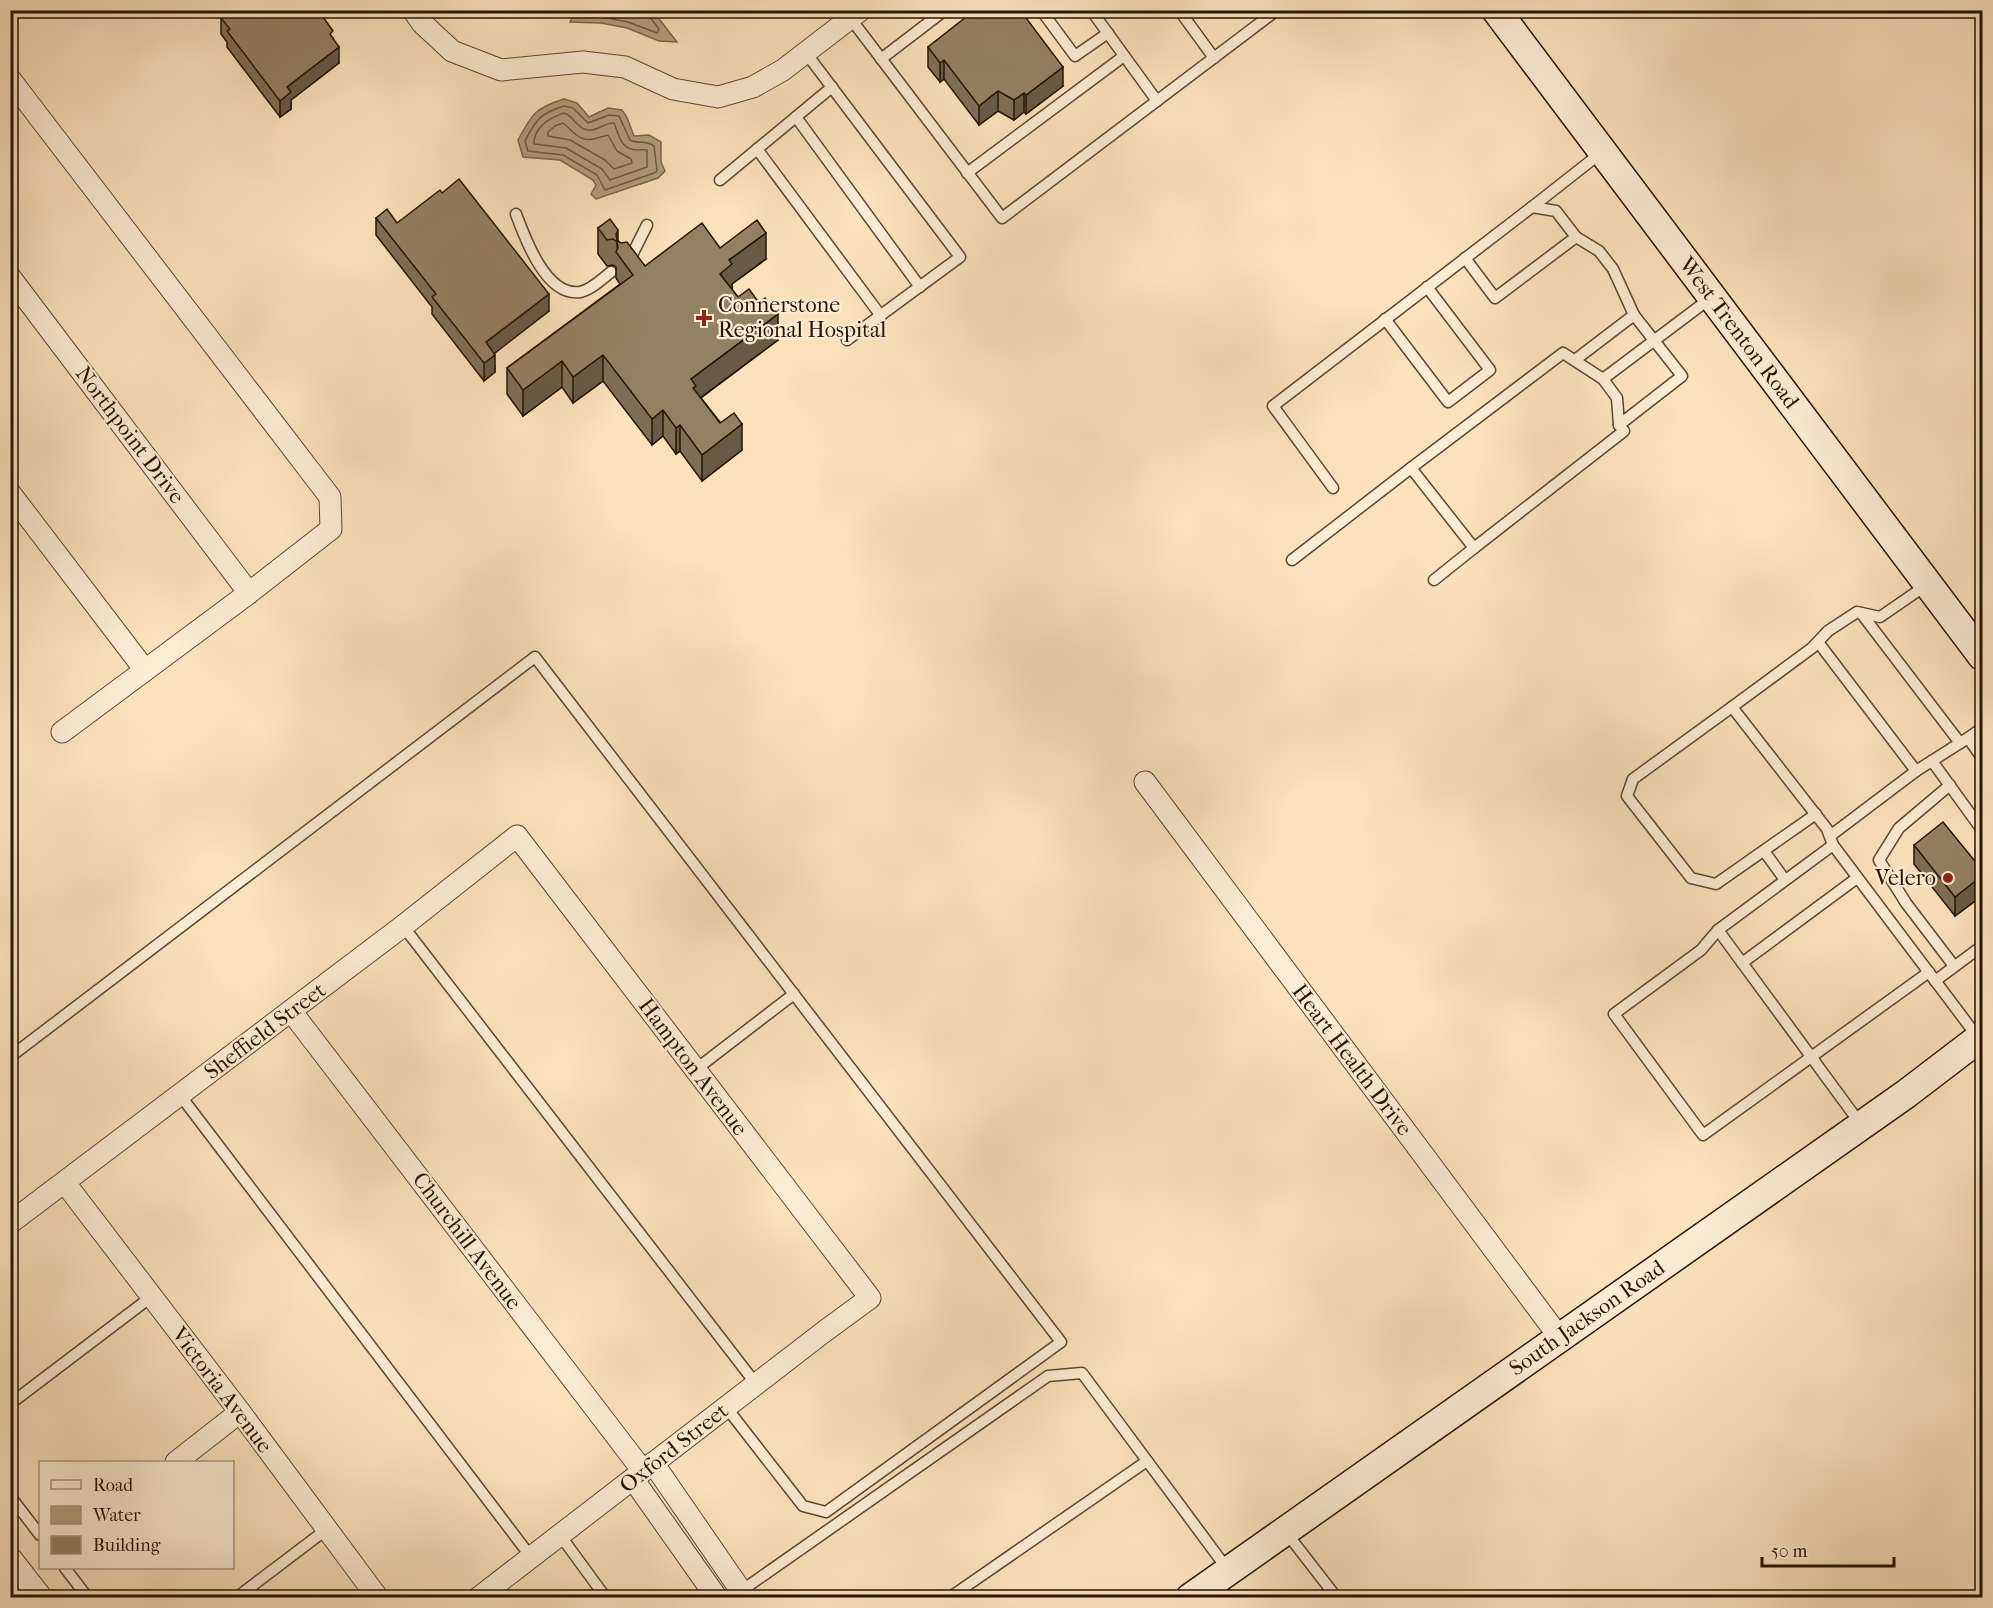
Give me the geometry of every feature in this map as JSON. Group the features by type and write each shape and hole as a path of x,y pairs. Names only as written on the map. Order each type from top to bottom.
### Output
{"main road":[{"name":"West Trenton Road","path":"1496,10 1983,656"},
{"name":"South Jackson Road","path":"1190,1598 1862,1126 1981,1037"}],"street":[{"path":"413,10 422,23 452,51 501,70 583,62 625,67 673,89 718,97 753,87 783,70 856,15"},
{"path":"10,79 330,497 331,529 62,732"},
{"name":"Northpoint Drive","path":"10,277 249,593"},
{"path":"10,494 146,670"},
{"name":"Heart Health Drive","path":"1145,782 1560,1338"},
{"name":"Sheffield Street","path":"10,1223 403,926 517,836"},
{"name":"Hampton Avenue","path":"517,836 870,1298"},
{"name":"Churchill Avenue","path":"291,1011 739,1595"},
{"name":"Victoria Avenue","path":"65,1183 240,1412 378,1598"},
{"name":"Oxford Street","path":"478,1598 870,1298"},
{"path":"177,1461 240,1412"},
{"name":"Churchill Avenue","path":"643,1471 717,1598"},
{"path":"10,1561 39,1598"}],"lane":[{"path":"881,59 945,10"},
{"path":"1041,10 1075,56 1108,33"},
{"path":"1091,10 1157,101"},
{"path":"1179,10 1214,58"},
{"path":"856,15 881,59 1002,218 1277,10"},
{"path":"806,53 960,257 847,340"},
{"path":"968,173 1124,56"},
{"path":"720,180 832,87"},
{"path":"796,117 920,287"},
{"path":"758,149 880,316"},
{"path":"1333,488 1272,406 1602,152"},
{"path":"1532,207 1556,211 1576,237 1599,251 1613,269 1634,315 1682,376 1619,424"},
{"path":"516,214 528,247 543,272 560,288 579,292 594,285 611,272"},
{"path":"623,262 633,253 647,225"},
{"path":"1465,258 1495,298 1576,237"},
{"path":"1385,319 1448,402 1490,370 1427,287"},
{"path":"1603,379 1712,297"},
{"path":"1575,360 1634,315"},
{"path":"1292,560 1563,352 1603,379 1617,398 1619,424 1624,431 1434,580"},
{"path":"1411,468 1474,548"},
{"path":"1816,814 1716,884 1691,878 1627,796 1633,779 1812,648 1828,631 1857,612 1880,617 1928,584"},
{"path":"1861,613 1964,741 1983,758"},
{"path":"1818,642 1916,771"},
{"path":"10,1057 535,657 1060,1342 826,1512 803,1506 726,1407"},
{"path":"1732,707 1827,829 1831,841 1857,878 1981,1037"},
{"path":"1983,728 1916,771 1785,880 1718,930 1701,950 1614,1014 1703,1135 1811,1057 1932,976 1954,966 1983,945"},
{"path":"1932,761 1950,785 1965,797 1976,811 1983,830"},
{"path":"1950,785 1899,828 1878,860 1906,903 1954,966"},
{"path":"1764,851 1785,880"},
{"path":"1742,963 1857,878"},
{"path":"403,926 756,1384"},
{"path":"1718,930 1862,1126"},
{"path":"695,1070 794,994"},
{"path":"180,1095 531,1557"},
{"path":"10,1404 151,1297"},
{"path":"739,1595 1048,1376 1082,1373 1228,1570"},
{"path":"949,1598 1147,1461"},
{"path":"10,1496 39,1534"},
{"path":"236,1598 327,1529"},
{"path":"1284,1531 1337,1598"},
{"path":"560,1535 606,1598"},
{"path":"66,1569 88,1598"}],"water":[{"path":"576,10 653,11 677,42 659,41 627,28 601,23 570,22"},
{"path":"564,99 577,103 589,117 608,108 622,110 634,136 649,135 661,142 661,162 665,171 658,178 596,199 591,194 596,185 593,180 560,160 523,157 518,140 531,118 540,109"}],"building":[{"path":"231,10 318,10 333,31 330,34 339,47 287,87 291,92 280,101 227,31 230,29 221,18"},
{"path":"975,10 1020,10 1063,67 1026,95 1024,93 1014,100 998,91 979,106 944,60 940,63 928,47"},
{"path":"459,179 549,294 486,342 495,355 484,363 432,297 436,294 376,218 387,209 397,223 440,190 442,193"},
{"path":"610,219 618,230 617,240 621,243 627,242 645,266 702,223 720,248 757,220 766,233 729,260 732,264 720,274 738,297 749,289 759,303 765,298 778,314 691,379 696,386 693,388 720,423 734,413 742,424 702,455 680,425 676,428 663,410 652,419 603,355 573,377 562,361 523,390 507,368 633,275 616,252 617,242 613,239 607,240 598,228"},
{"path":"1943,822 1983,871 1983,875 1955,897 1914,845"}],"place":[{"name":"Connerstone Regional Hospital","path":"704,318"},
{"name":"Velero","path":"1948,878"}]}
